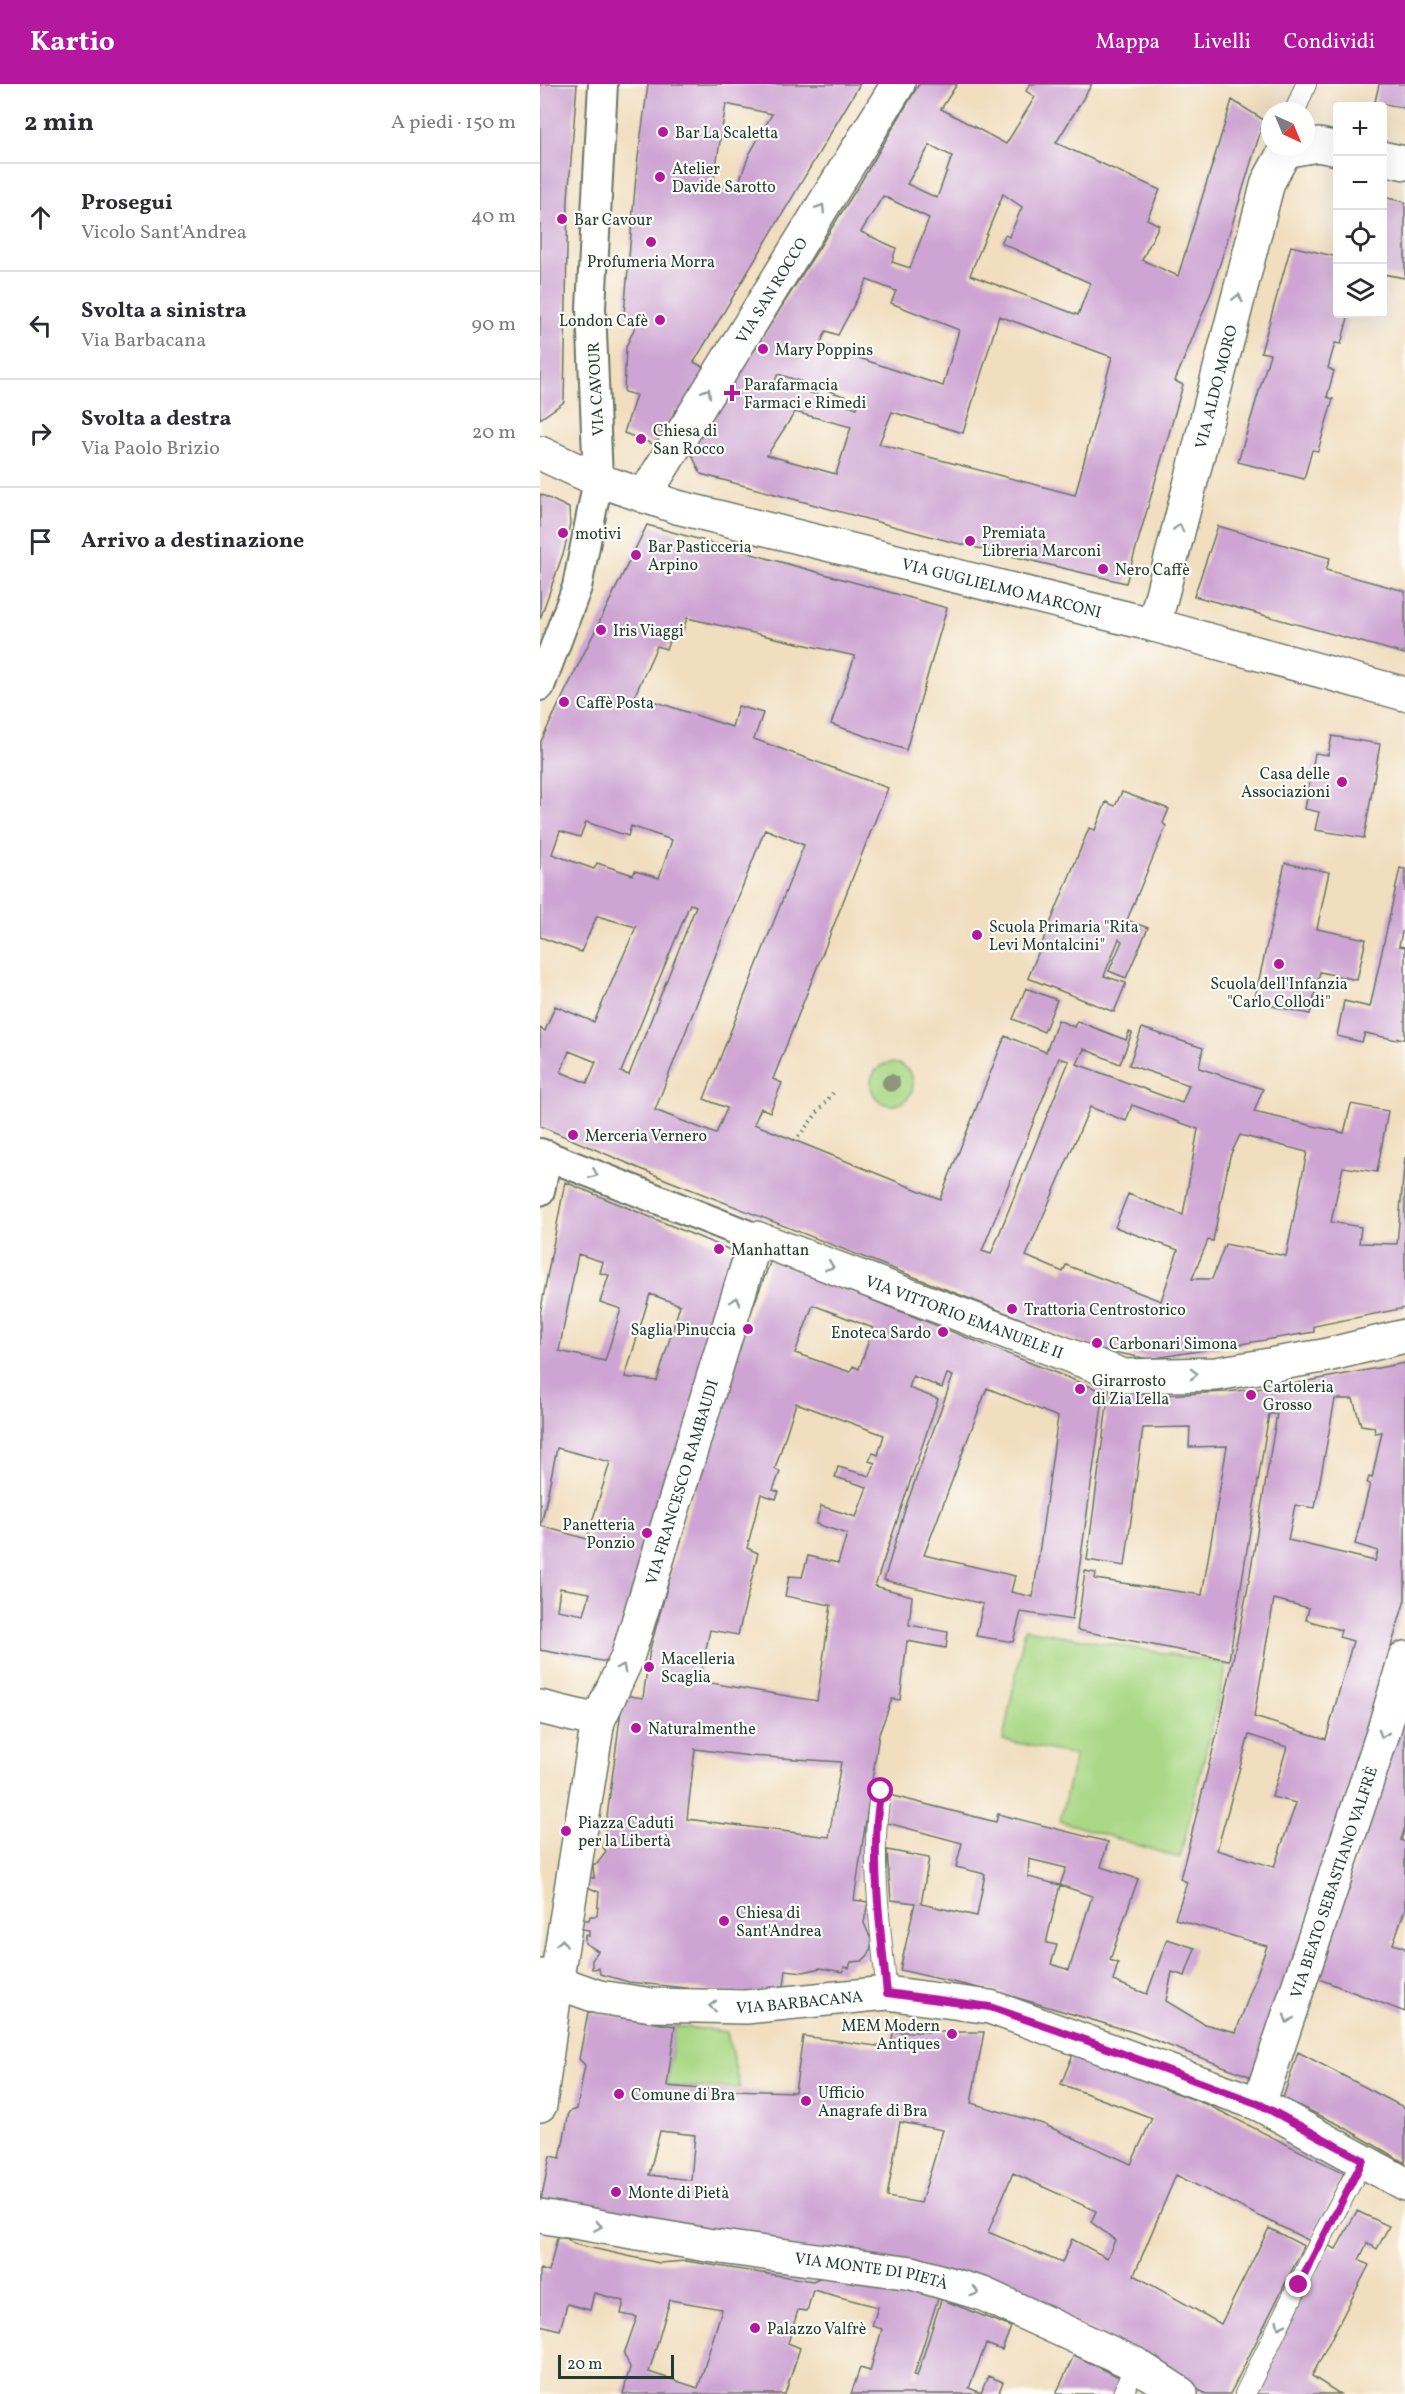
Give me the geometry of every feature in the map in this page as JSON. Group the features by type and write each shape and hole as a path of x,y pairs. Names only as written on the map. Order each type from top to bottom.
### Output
{"street":[{"name":"VIA CAVOUR","path":"540,686 577,586 598,480 591,308 603,84"},
{"name":"VIA SAN ROCCO","path":"644,496 898,84"},
{"name":"VIA ALDO MORO","path":"1315,145 1333,148"},
{"name":"VIA ALDO MORO","path":"1154,625 1268,182 1289,156"},
{"path":"1387,159 1405,163"},
{"name":"VIA GUGLIELMO MARCONI","path":"540,453 598,480 677,507 1154,625 1405,694"},
{"path":"540,1191 543,1154"},
{"name":"VIA VITTORIO EMANUELE II","path":"543,1154 756,1238 1124,1376 1216,1374 1323,1356 1405,1336"},
{"name":"VIA FRANCESCO RAMBAUDI","path":"598,1721 627,1658 756,1238"},
{"name":"VIA BEATO SEBASTIANO VALFRÈ","path":"1259,2104 1383,1733 1405,1658"},
{"path":"540,1707 598,1721 548,1979 540,2105"},
{"name":"VIA BARBACANA","path":"548,1979 599,1997 675,2005 746,2007 887,1993 990,2007 1259,2104 1405,2184"},
{"name":"VIA MONTE DI PIETÀ","path":"540,2216 707,2245 912,2272 983,2294 1135,2364 1181,2394"}],"lane":[{"path":"1299,102 1306,84"},
{"path":"881,1791 876,1815 881,1940 887,1993"},
{"path":"1245,2394 1321,2238 1363,2160"},
{"path":"1122,2394 1135,2364"}],"path":[{"path":"795,1141 833,1093"}],"green space":[{"path":"892,1063 900,1064 907,1069 912,1076 912,1092 907,1099 900,1104 892,1105 884,1104 877,1099 872,1092 871,1084 872,1076 877,1069 884,1064"},
{"path":"1025,1629 1227,1664 1180,1858 1060,1821 1075,1755 1003,1740"},
{"path":"675,2026 727,2032 740,2088 667,2086"}],"building":[{"path":"540,84 577,84 568,198 564,402 540,419"},
{"path":"648,84 860,84 694,362 706,369 683,413 675,410 661,447 624,433 636,395 624,392 626,347 638,320 624,314 637,165","holes":["726,104 772,114 749,155 736,190 713,185"]},
{"path":"919,84 957,84 941,109 1006,144 1035,97 1026,91 1030,84 1092,84 1056,143 1160,190 1147,219 1159,225 1142,260 1178,276 1232,100 1261,118 1261,130 1212,290 1175,381 1183,385 1126,583 948,541 701,474 690,451 859,185","holes":["930,145 952,156 937,198 907,184","1003,194 1022,207 1009,237 1005,235 1001,243 1090,283 1078,315 970,275","883,196 929,218 910,268 892,262 896,248 861,232","867,280 896,291 891,303 959,330 943,386 820,345 826,331 838,335","999,316 1112,357 1075,495 879,444 892,412 963,433","778,374 859,401 857,408 775,381","795,412 851,427 836,474 767,455"]},
{"path":"1379,84 1405,84 1405,108 1387,104 1387,102 1375,102"},
{"path":"1387,198 1405,202 1405,278 1387,275"},
{"path":"1291,246 1333,256 1333,318 1348,318 1341,344 1335,343 1328,368 1334,371 1327,397 1333,399 1318,451 1312,450 1304,479 1238,462 1270,354 1261,352"},
{"path":"540,494 569,508 570,524 564,551 540,619"},
{"path":"647,525 947,608 906,750 831,724 855,656 687,618 682,634 674,631 666,649 657,646 635,695 732,727 738,706 763,713 754,739 888,788 773,1079 782,1083 770,1112 761,1108 754,1124 940,1199 1005,1036 1046,1052 1058,1020 1074,1027 1077,1021 1126,1040 1129,1032 1132,1033 1120,1064 1084,1049 1077,1064 1182,1103 1189,1085 1129,1065 1142,1028 1203,1048 1199,1068 1263,1089 1254,1112 1344,1133 1351,1104 1388,1111 1377,1172 1343,1167 1331,1222 1361,1227 1359,1243 1397,1244 1405,1157 1405,1308 1314,1326 1314,1332 1149,1359 1098,1349 667,1180 540,1126 540,1028 545,1031 555,1006 594,1022 636,927 597,916 581,952 540,937 540,743","holes":["586,822 628,836 631,826 672,840 659,878 635,871 633,875 597,863 594,869 552,854 560,831 580,837","765,829 804,845 704,1099 727,1108 716,1134 655,1110","690,904 696,906 629,1075 621,1072","569,1051 596,1062 587,1083 561,1072","1059,1058 1069,1061 991,1254 982,1251","1132,1105 1198,1129 1183,1215 1128,1194 1115,1227 1178,1250 1161,1301 1066,1265 1063,1272 1026,1256 1090,1107 1126,1121","1240,1135 1307,1152 1286,1256 1225,1244 1212,1279 1192,1279 1208,1240 1213,1241 1230,1156"]},
{"path":"1218,526 1330,558 1326,570 1405,591 1405,654 1194,596"},
{"name":"Casa delle Associazioni","path":"1332,736 1380,744 1364,838 1315,830 1319,812 1305,809 1315,753 1328,755"},
{"path":"1122,792 1169,809 1163,823 1166,826 1127,920 1148,928 1126,978 1109,971 1122,941 1119,939 1104,976 1126,983 1114,1012 1028,978 1089,828 1095,830 1106,802 1115,806"},
{"path":"1285,863 1329,872 1317,929 1366,939 1357,980 1320,972 1310,1014 1254,1002"},
{"path":"1400,868 1405,869 1405,932 1402,932 1399,946 1405,947 1405,1039 1398,1038 1397,1040 1365,1033 1362,1042 1337,1036 1344,1001 1370,1007"},
{"path":"1026,988 1057,1000 1044,1032 1013,1019"},
{"path":"565,1182 740,1254 613,1663 540,1650 540,1314","holes":["578,1254 603,1262 600,1273 609,1275 600,1302 621,1309 605,1361 559,1351","650,1294 680,1305 657,1381 625,1377","557,1448 610,1462 587,1539 541,1526","560,1588 590,1593 584,1615 557,1610"]},
{"path":"771,1260 1104,1392 1072,1620 1021,1612 1013,1642 976,1636 983,1604 884,1580 907,1503 953,1376 947,1374 942,1388 913,1376 909,1388 938,1399 875,1586 912,1596 909,1625 948,1632 946,1648 907,1641 900,1700 892,1699 879,1734 854,1900 868,1902 864,1923 872,1942 869,1954 862,1961 851,1962 849,1968 844,1967 843,1972 820,1968 804,1972 786,1970 784,1987 752,1995 629,1982 600,1974 599,1968 592,1969 592,1960 598,1951 585,1943 585,1935 589,1936 589,1930 582,1929 583,1920 589,1920 590,1916 597,1916 599,1892 587,1887 588,1877 594,1878 593,1864 597,1864 606,1852 603,1847 623,1695 643,1698 650,1649 733,1359","holes":["813,1305 873,1328 859,1369 853,1366 850,1372 795,1353","987,1388 1058,1417 1033,1597 1011,1592 1015,1576 924,1555","796,1403 884,1435 878,1455 873,1453 869,1461 875,1463 870,1476 838,1467 835,1477 867,1487 856,1517 821,1506 816,1524 847,1534 838,1563 808,1556 802,1577 789,1576 785,1596 831,1605 817,1701 699,1681 710,1630 738,1635 758,1553 747,1548 761,1494 776,1499 779,1492 773,1490 780,1472 775,1469","695,1749 750,1756 841,1762 829,1837 687,1819"]},
{"path":"1405,1363 1405,1600 1355,1768 1257,2079 1133,2032 1001,1993 900,1970 915,1903 891,1900 887,1850 929,1858 921,1904 977,1916 985,1874 956,1867 962,1843 884,1822 889,1795 996,1822 998,1814 1108,1842 1101,1867 1138,1879 1110,1960 1118,1963 1113,1981 1147,1994 1167,1939 1195,1948 1185,1976 1172,1972 1166,2001 1204,2024 1236,2032 1267,1946 1175,1919 1187,1882 1180,1879 1219,1726 1247,1592 1277,1414 1269,1414 1229,1660 1077,1630 1085,1571 1096,1573 1095,1579 1202,1595 1227,1446 1189,1447 1190,1427 1143,1428 1125,1566 1087,1560 1109,1390 1162,1395 1226,1392 1281,1386","holes":["1335,1399 1353,1399 1361,1425 1374,1427 1375,1433 1382,1432 1372,1478 1369,1477 1367,1483 1370,1484 1355,1544 1378,1551 1375,1561 1288,1540 1295,1505 1315,1508","1274,1599 1309,1608 1306,1620 1341,1630 1339,1637 1353,1641 1326,1739 1254,1717","1249,1735 1287,1747 1272,1797 1296,1803 1274,1867 1217,1850","1029,1859 1066,1868 1060,1885 1028,1877","1060,1885 1092,1896 1069,1970 1051,1964 1057,1945 1046,1943"]},
{"path":"1405,1705 1405,1827 1401,1840 1405,1842 1405,1909 1393,1944 1405,1948 1405,2012 1319,1979"},
{"path":"588,2012 675,2026 667,2086 795,2092 803,2036 891,2048 893,2032 984,2032 971,2103 1043,2124 1131,2164 1152,2118 1061,2084 1073,2054 1208,2105 1344,2173 1310,2241 1176,2175 1134,2275 1221,2324 1269,2228 1304,2246 1230,2394 1206,2394 1043,2305 733,2237 540,2205 550,2156 560,2158 569,2112 577,2109 585,2065 579,2059","holes":["900,2122 943,2130 921,2203 887,2197","660,2131 695,2135 691,2180 649,2175","1013,2173 1096,2211 1091,2222 1115,2240 1107,2258 1072,2239 1062,2263 988,2232"]},
{"path":"1298,2052 1405,2108 1405,2163 1340,2125 1283,2098"},
{"path":"1357,2211 1389,2226 1377,2249 1367,2243 1359,2260 1369,2265 1312,2376 1340,2394 1253,2394 1327,2245 1336,2249"},
{"path":"557,2238 566,2238 574,2244 659,2263 686,2261 813,2281 830,2273 901,2287 938,2298 914,2375 917,2376 941,2300 943,2300 1011,2327 1002,2350 986,2344 969,2388 981,2393 988,2376 1003,2382 999,2392 1004,2394 851,2394 860,2368 870,2371 882,2329 872,2326 878,2307 813,2290 807,2311 798,2310 788,2343 800,2348 785,2394 623,2394 630,2367 624,2354 637,2317 621,2314 624,2301 594,2293 590,2310 567,2304 560,2330 540,2325 540,2269 549,2272","holes":["670,2300 722,2309 698,2388 649,2372"]},
{"path":"1074,2355 1125,2380 1118,2394 1056,2394"}],"place":[{"name":"Bar La Scaletta","path":"663,132"},
{"name":"Atelier Davide Sarotto","path":"660,177"},
{"name":"Bar Cavour","path":"562,219"},
{"name":"Profumeria Morra","path":"651,242"},
{"name":"London Cafè","path":"660,320"},
{"name":"Mary Poppins","path":"763,349"},
{"name":"Parafarmacia Farmaci e Rimedi","path":"732,393"},
{"name":"Chiesa di San Rocco","path":"641,439"},
{"name":"motivi","path":"563,533"},
{"name":"Premiata Libreria Marconi","path":"970,541"},
{"name":"Bar Pasticceria Arpino","path":"636,555"},
{"name":"Nero Caffè","path":"1103,569"},
{"name":"Iris Viaggi","path":"601,630"},
{"name":"Caffè Posta","path":"564,702"},
{"name":"Casa delle Associazioni","path":"1342,782"},
{"name":"Scuola Primaria \"Rita Levi Montalcini\"","path":"977,935"},
{"name":"Scuola dell'Infanzia \"Carlo Collodi\"","path":"1279,964"},
{"name":"Merceria Vernero","path":"573,1135"},
{"name":"Manhattan","path":"719,1249"},
{"name":"Trattoria Centrostorico","path":"1012,1309"},
{"name":"Saglia Pinuccia","path":"748,1329"},
{"name":"Enoteca Sardo","path":"943,1332"},
{"name":"Carbonari Simona","path":"1097,1343"},
{"name":"Girarrosto di Zia Lella","path":"1080,1389"},
{"name":"Cartoleria Grosso","path":"1251,1395"},
{"name":"Panetteria Ponzio","path":"647,1533"},
{"name":"Macelleria Scaglia","path":"649,1667"},
{"name":"Naturalmenthe","path":"636,1728"},
{"name":"Piazza Caduti per la Libertà","path":"566,1831"},
{"name":"Chiesa di Sant'Andrea","path":"724,1921"},
{"name":"MEM Modern Antiques","path":"952,2034"},
{"name":"Comune di Bra","path":"619,2094"},
{"name":"Ufficio Anagrafe di Bra","path":"806,2101"},
{"name":"Monte di Pietà","path":"616,2192"},
{"name":"Palazzo Valfrè","path":"755,2328"}],"route":[{"path":"881,1791 876,1815 881,1940 887,1993 990,2007 1080,2038 1259,2104 1363,2160 1321,2238 1299,2285"}]}
